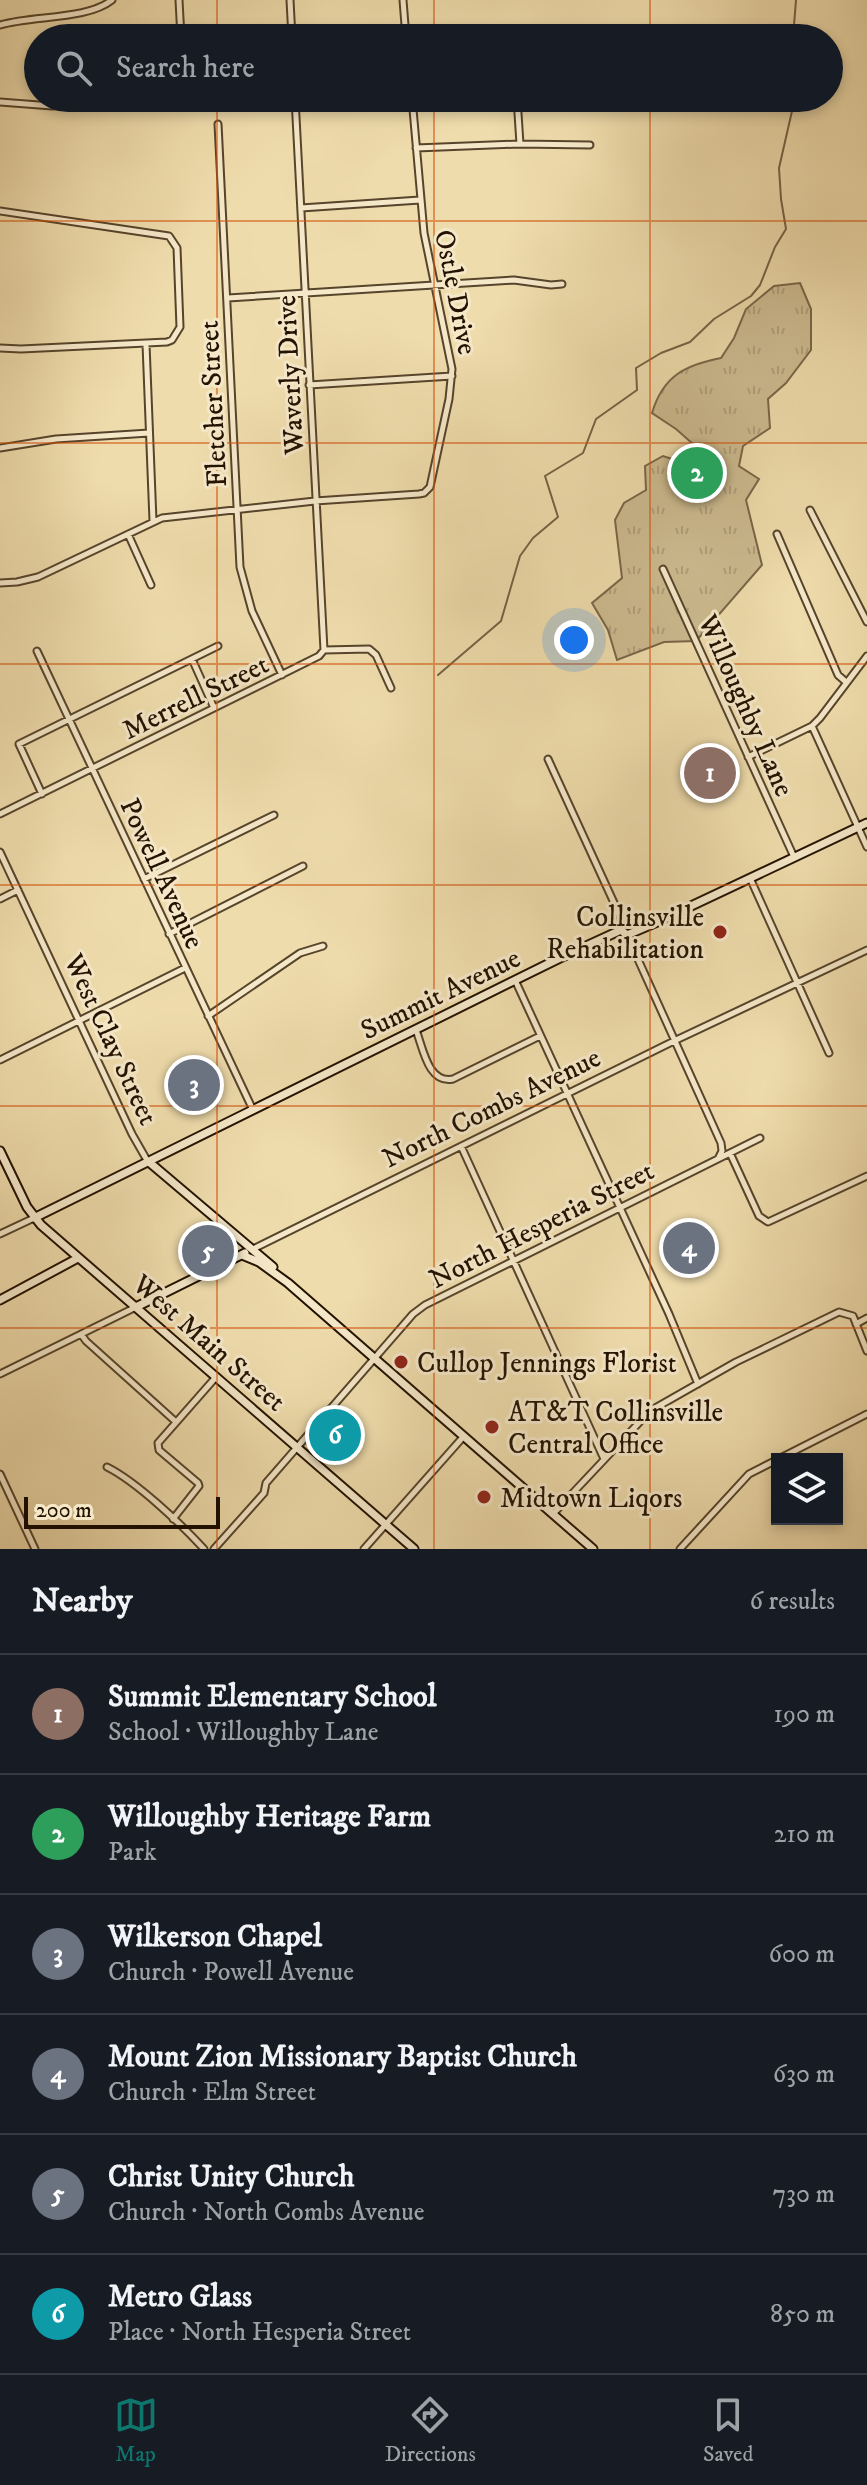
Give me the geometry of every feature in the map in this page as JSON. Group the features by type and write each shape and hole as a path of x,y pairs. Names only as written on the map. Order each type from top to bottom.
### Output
{"street":[{"path":"0,25 92,11 112,0"},
{"path":"179,0 180,24"},
{"path":"290,0 291,24"},
{"path":"403,0 405,24"},
{"path":"0,102 24,104"},
{"name":"Waverly Drive","path":"296,112 324,650"},
{"name":"Ostle Drive","path":"315,501 419,494 427,491 432,483 452,376 424,233 413,112"},
{"path":"518,112 520,144"},
{"name":"Fletcher Street","path":"218,124 240,567 247,597 282,675"},
{"path":"416,148 590,145"},
{"path":"301,208 420,200"},
{"path":"0,211 164,234 173,239 177,248 180,327 172,340 146,344 0,348"},
{"path":"228,298 514,280 562,284"},
{"path":"146,344 153,521"},
{"path":"309,385 452,376"},
{"path":"0,448 69,438 149,433"},
{"path":"0,583 38,577 153,521 315,501"},
{"path":"810,510 867,622"},
{"path":"128,534 151,585"},
{"path":"777,534 838,675 846,682"},
{"name":"Willoughby Lane","path":"663,569 794,857"},
{"path":"42,794 19,744 218,646"},
{"path":"324,650 369,649 376,655 391,688"},
{"name":"Merrell Street","path":"0,814 282,675 319,656 324,650"},
{"name":"Powell Avenue","path":"37,651 253,1111"},
{"path":"748,757 812,726 867,656"},
{"path":"192,659 214,708"},
{"path":"812,726 867,847"},
{"path":"548,759 721,1143 722,1151 718,1158"},
{"path":"144,879 274,815"},
{"name":"Summit Avenue","path":"34,1218 515,980 750,878 867,823"},
{"name":"West Clay Street","path":"0,852 132,1134 149,1162 593,1549"},
{"path":"169,934 303,866"},
{"path":"750,878 829,1053"},
{"path":"0,899 18,890"},
{"path":"208,1016 300,953 323,946"},
{"name":"North Combs Avenue","path":"136,1307 674,1041 867,950"},
{"path":"0,1060 185,968"},
{"path":"515,980 698,1384"},
{"path":"416,1030 431,1069 436,1078 444,1081 540,1036"},
{"name":"North Hesperia Street","path":"214,1549 264,1493 266,1483 413,1314 513,1259 760,1138"},
{"path":"461,1146 604,1459"},
{"name":"West Main Street","path":"0,1151 3,1165 34,1218 414,1549"},
{"path":"730,1153 764,1221 772,1221 867,1176"},
{"path":"0,1234 34,1218"},
{"name":"West Clay Street","path":"242,1255 259,1262 288,1283"},
{"path":"0,1300 78,1258"},
{"path":"0,1374 136,1307"},
{"path":"553,1514 650,1411 834,1313 851,1315 867,1351"},
{"path":"856,1324 867,1318"},
{"path":"81,1334 176,1422"},
{"path":"173,1519 199,1486 158,1447 158,1443 216,1377"},
{"path":"680,1549 749,1474 867,1414"},
{"path":"364,1549 464,1436"},
{"path":"107,1467 173,1519 204,1549"},
{"path":"0,1474 35,1549"}],"green space":[{"path":"800,283 811,309 811,350 786,383 768,399 770,428 743,446 739,466 759,479 746,500 762,565 696,641 664,642 617,660 608,630 592,603 622,578 615,520 624,503 646,490 645,466 663,456 672,459 683,455 693,444 652,413 657,400 677,374 697,364 721,358 734,338 746,309 774,286"}],"waterway":[{"path":"794,24 796,0"},
{"path":"438,675 501,621 520,556 533,538 558,517 545,476 583,453 596,419 637,390 636,368 661,353 690,342 714,319 751,296 760,285 786,229 779,168 792,112"}],"place":[{"name":"Willoughby Heritage Farm","path":"697,473"},
{"name":"Summit Elementary School","path":"710,773"},
{"name":"Collinsville Rehabilitation","path":"720,932"},
{"name":"Wilkerson Chapel","path":"194,1085"},
{"name":"Mount Zion Missionary Baptist Church","path":"689,1248"},
{"name":"Christ Unity Church","path":"208,1251"},
{"name":"Cullop Jennings Florist","path":"401,1362"},
{"name":"AT&T Collinsville Central Office","path":"492,1427"},
{"name":"Metro Glass","path":"335,1435"},
{"name":"Midtown Liqors","path":"484,1497"}]}
